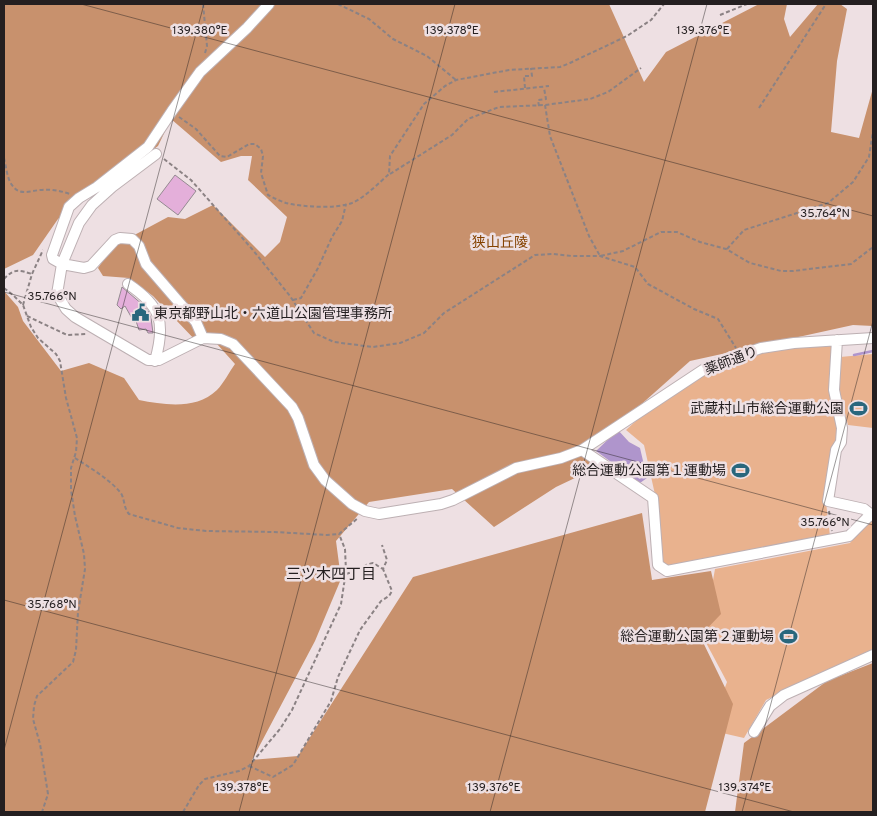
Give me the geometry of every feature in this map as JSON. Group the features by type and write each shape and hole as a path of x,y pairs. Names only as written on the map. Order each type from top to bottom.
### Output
{"street":[{"path":"203,338 196,322 146,264 139,246 132,239 127,237 115,240 91,266 76,268 62,264 53,259 52,255 69,208 79,198 114,175 148,147 200,72 247,28 269,4"},
{"path":"156,154 112,187 92,205 79,223 62,264 57,294 66,309 76,317 93,329 148,360 159,360 203,338 220,339 232,344 292,407 298,418 314,465 325,480 352,504 365,511"},
{"path":"128,284 153,304 157,313 161,332 160,344 154,361"},
{"name":"薬師通り","path":"365,511 379,514 441,504 453,500 516,468 561,458 582,450 709,366 740,354 761,348 794,343 873,338"},
{"path":"582,450 653,498 658,565 667,571 849,536 872,515 864,509 828,501 836,450 841,442 842,428 834,390 837,340"},
{"path":"754,732 770,706 784,695 873,655"}],"path":[{"path":"203,4 207,46 205,55"},
{"path":"338,4 369,19 393,39 427,56 456,80"},
{"path":"390,174 390,156 424,104 456,80 509,70 560,66 627,36 651,20 664,4"},
{"path":"720,15 748,4"},
{"path":"759,108 826,4"},
{"path":"525,89 524,76 532,76 531,68"},
{"path":"172,111 196,130 220,156 227,157 249,144 255,144 261,149 263,161 261,173 268,195 285,203 301,205 346,204 354,202 390,174 452,135 468,120 498,107 539,106 590,99 608,92 641,68"},
{"path":"494,92 549,86"},
{"path":"539,106 538,100 546,99 544,87"},
{"path":"545,105 553,144 589,236 600,256 635,267 648,284 694,309 718,319 740,354"},
{"path":"726,249 744,230 828,203 854,182 869,157 873,131"},
{"path":"156,154 191,180 252,249 293,300 314,332 334,342 373,346 400,343 424,333 444,313 535,255 600,256 623,251 661,232 678,232 700,242 726,249 750,263 781,271 851,264 873,247"},
{"path":"4,158 12,185 21,192 60,190 79,198"},
{"path":"293,300 301,298 318,268 332,237 342,221 346,204"},
{"path":"4,278 10,272 16,270 32,274"},
{"path":"4,288 23,305 29,324 36,335 54,352 60,361 66,398 77,438 71,468 71,490 84,554 85,569 73,662 37,696 34,706 33,719 40,744 48,794 42,812"},
{"path":"27,316 67,334 84,335 93,329"},
{"path":"74,458 98,473 120,492 129,514 178,528 206,531 339,534 365,511"},
{"path":"828,501 832,531"},
{"path":"183,812 205,779 239,772 249,766 280,729 292,710 341,604 346,574 345,549 339,534"},
{"path":"382,545 386,560 383,569"},
{"path":"249,766 273,777 293,765 331,701 338,677 360,630 381,601 390,596 392,591 383,569 372,563 362,569 346,574"}],"shaded area":[{"name":"総合運動公園第１運動場","path":"835,336 840,428 825,494 830,536 668,568 661,563 656,499 644,445 626,430 662,397 709,371 756,349"},
{"name":"武蔵村山市総合運動公園","path":"873,354 873,428 848,425 839,390 840,357"},
{"path":"618,430 629,442 640,448 647,478 640,483 596,451"},
{"name":"総合運動公園第２運動場","path":"868,518 873,523 873,649 766,700 744,738 709,730 727,682 695,622 712,586 715,569 850,543"}],"green space":[{"name":"狭山丘陵","path":"4,4 609,4 644,82 666,52 759,4 787,4 784,19 790,37 818,4 840,4 847,9 837,61 831,132 859,138 873,88 873,326 853,325 690,361 591,449 596,468 556,487 494,527 452,489 369,502 336,541 341,579 315,641 252,760 298,756 413,577 642,513 652,580 711,571 721,614 700,636 733,704 705,812 4,812 4,291 18,307 23,321 61,371 89,363 124,378 139,400 170,404 200,401 217,390 235,364 217,344 198,343 153,296 129,278 103,276 98,268 112,247 168,217 185,219 213,205 265,257 280,242 287,217 248,180 252,156 241,156 221,162 171,119 158,146 58,219 33,255 4,269"},
{"path":"873,663 873,812 735,812 744,743 827,681"}],"building":[{"path":"175,175 196,191 178,215 157,199"},
{"name":"東京都野山北・六道山公園管理事務所","path":"122,287 148,311 153,333 148,333 146,329 139,330 136,321 134,322 125,306 121,309 117,305"}],"waterway":[{"path":"854,355 873,351"}],"place":[{"name":"東京都野山北・六道山公園管理事務所","path":"140,313"},
{"name":"武蔵村山市総合運動公園","path":"858,408"},
{"name":"総合運動公園第１運動場","path":"740,470"},
{"name":"総合運動公園第２運動場","path":"788,636"}],"district":[{"name":"三ツ木四丁目","path":"331,574"}]}
